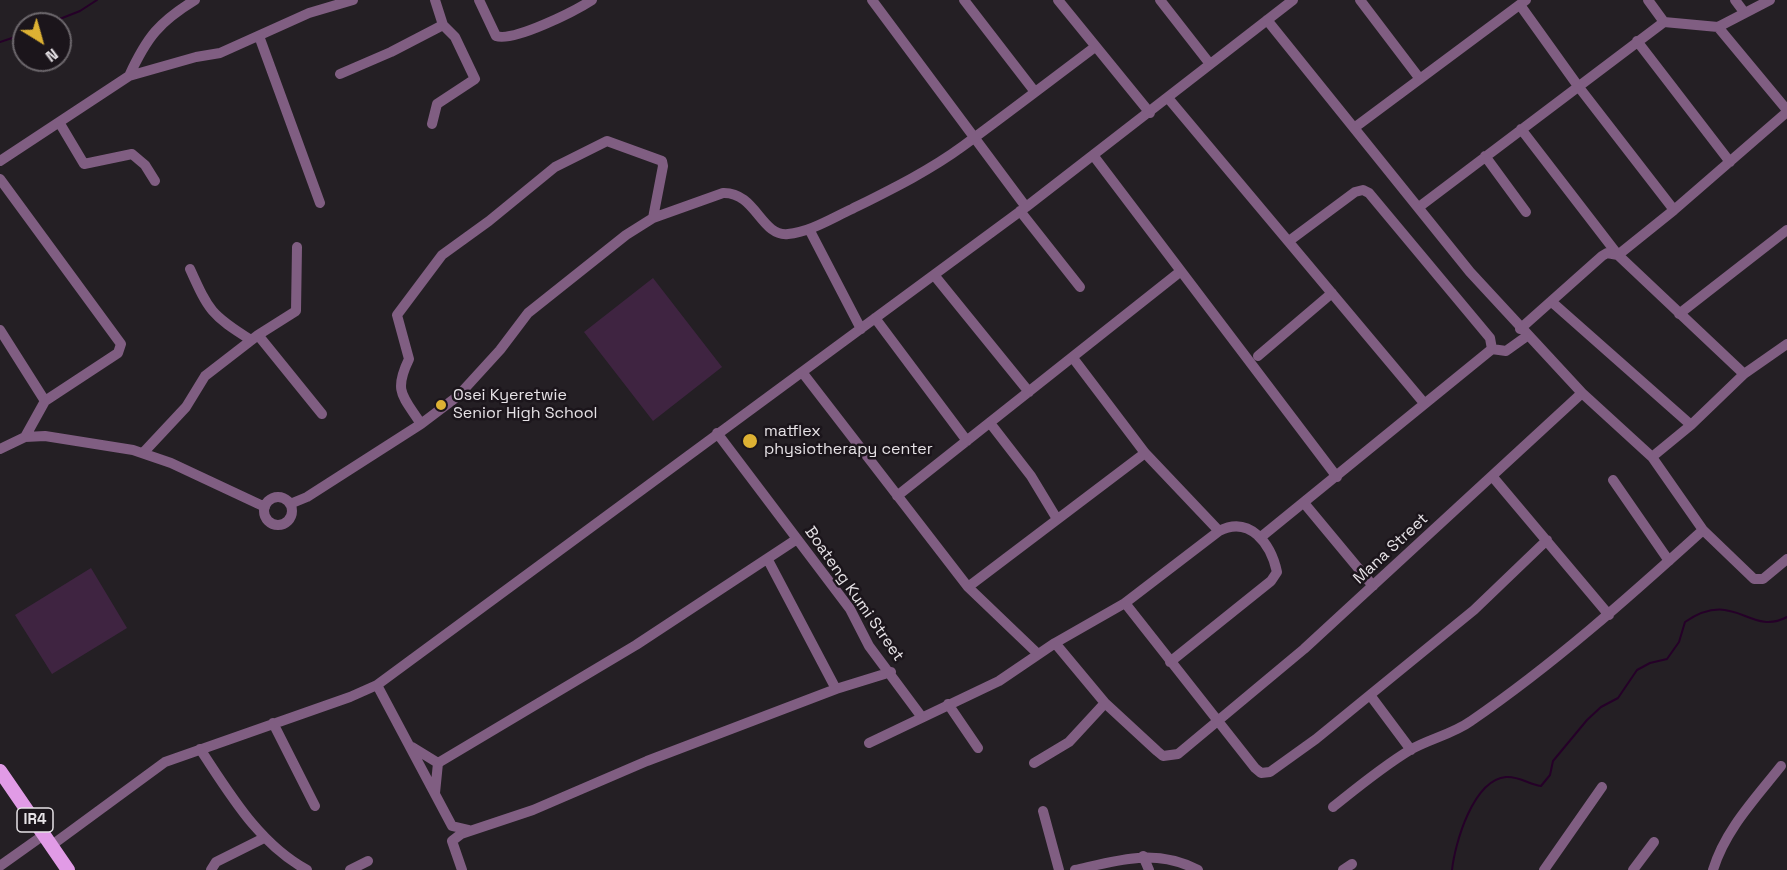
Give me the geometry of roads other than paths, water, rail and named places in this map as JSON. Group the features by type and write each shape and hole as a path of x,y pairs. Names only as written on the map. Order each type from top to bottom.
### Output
{"main road":[{"name":"IR4","path":"0,772 68,870"}],"street":[{"path":"129,75 143,45 156,29 195,0"},
{"path":"0,161 129,75 220,53 309,13 353,0"},
{"path":"432,124 437,104 475,79 455,37 443,25 435,0"},
{"path":"479,0 496,36 500,38 524,32 592,0"},
{"path":"872,0 975,136 1023,209 1080,287"},
{"path":"964,0 1035,92"},
{"path":"1058,0 1150,113"},
{"path":"1160,0 1210,64"},
{"path":"0,866 48,840 165,762 351,697 376,685 1023,209 1150,113 1293,0"},
{"path":"1360,0 1420,79"},
{"path":"1648,0 1664,22"},
{"path":"1735,0 1744,12"},
{"path":"1419,207 1664,22 1718,27 1770,0"},
{"path":"1354,128 1523,2 1578,86 1674,210"},
{"path":"1267,20 1470,272 1524,333 1582,393 1652,457 1703,530 1754,579 1763,579 1787,559"},
{"path":"340,74 391,52 443,25"},
{"path":"1261,537 1492,349 1506,351 1602,256 1606,253 1618,255 1674,210 1787,111 1718,27"},
{"path":"259,36 320,203"},
{"path":"1637,41 1730,162"},
{"path":"290,504 307,497 421,424 458,396 481,372 528,313 652,218 723,193 734,193 742,196 777,233 788,235 809,229 908,180 975,136 1095,47"},
{"path":"1168,98 1424,403"},
{"path":"59,122 84,164 132,154 145,165 155,181"},
{"path":"1521,129 1618,255 1744,374"},
{"path":"421,424 399,390 400,378 409,359 397,315 442,255 489,221 555,167 607,141 662,160 663,166 652,218"},
{"path":"1093,156 1337,477"},
{"path":"1485,156 1526,212"},
{"path":"0,178 11,197 121,344 118,353 45,401 25,436"},
{"path":"1289,241 1355,192 1363,190 1376,199 1490,338 1492,349"},
{"path":"809,229 861,329"},
{"path":"1679,314 1787,230"},
{"path":"143,453 186,407 205,376 254,337 296,311 297,247"},
{"path":"190,269 211,311 221,321 254,337 322,414"},
{"path":"897,496 1181,271"},
{"path":"934,275 1029,392"},
{"path":"1258,356 1332,293"},
{"path":"1553,303 1691,425"},
{"path":"875,318 967,441"},
{"path":"0,330 3,342 45,401"},
{"path":"1652,457 1691,425 1744,374 1787,344"},
{"path":"1073,358 1144,453 1219,531"},
{"path":"801,372 968,588 1038,654"},
{"name":"Mana Street","path":"1105,703 1163,756 1178,754 1218,723 1373,586 1582,393"},
{"path":"990,423 1031,476 1058,519"},
{"name":"Boateng Kumi Street","path":"717,433 850,609 869,646 891,672 921,716"},
{"path":"0,449 25,436 75,440 143,453 171,463 265,507"},
{"path":"968,588 1144,453"},
{"path":"1492,476 1609,615"},
{"path":"1613,480 1669,561"},
{"path":"276,498 284,499 290,504 292,511 290,519 280,525 269,522 265,507 269,501 276,498"},
{"path":"1304,503 1373,586"},
{"path":"869,743 921,716 999,681 1054,644 1125,603 1219,531 1230,525 1246,526 1261,537 1274,558 1277,572 1271,581 1170,662"},
{"path":"1333,807 1371,776 1411,750 1468,723 1524,684 1609,615 1703,530"},
{"path":"438,763 636,645 797,539"},
{"path":"1125,603 1255,768 1262,773 1270,772 1317,739 1474,610 1547,540"},
{"path":"768,560 836,688"},
{"path":"1034,763 1069,742 1105,703 1054,644"},
{"path":"462,870 452,841 469,830 533,810 647,761 836,688 891,672"},
{"path":"376,685 452,826 469,830"},
{"path":"1370,695 1411,750"},
{"path":"948,704 978,748"},
{"path":"273,723 315,806"},
{"path":"410,746 438,763"},
{"path":"200,749 233,800 264,838 307,870"},
{"path":"435,793 438,763"},
{"path":"1713,870 1719,851 1730,832 1781,766"},
{"path":"1544,870 1602,787"},
{"path":"1043,811 1059,870"},
{"path":"211,870 216,862 264,838"},
{"path":"1634,870 1654,842"},
{"path":"1143,856 1149,870"},
{"path":"1075,870 1104,867 1143,856 1167,859 1198,870"},
{"path":"350,870 368,861"}],"waterway":[{"path":"72,14 97,0"},
{"path":"0,42 12,38"},
{"path":"1452,870 1457,844 1468,814 1484,789 1494,781 1506,777 1541,786 1550,775 1553,761 1587,720 1601,707 1618,698 1637,670 1650,663 1667,659 1679,642 1685,622 1702,613 1717,610 1729,611 1762,621 1774,622 1787,617"}],"place":[{"name":"Osei Kyeretwie Senior High School","path":"441,405"},
{"name":"matflex physiotherapy center","path":"750,441"}]}
